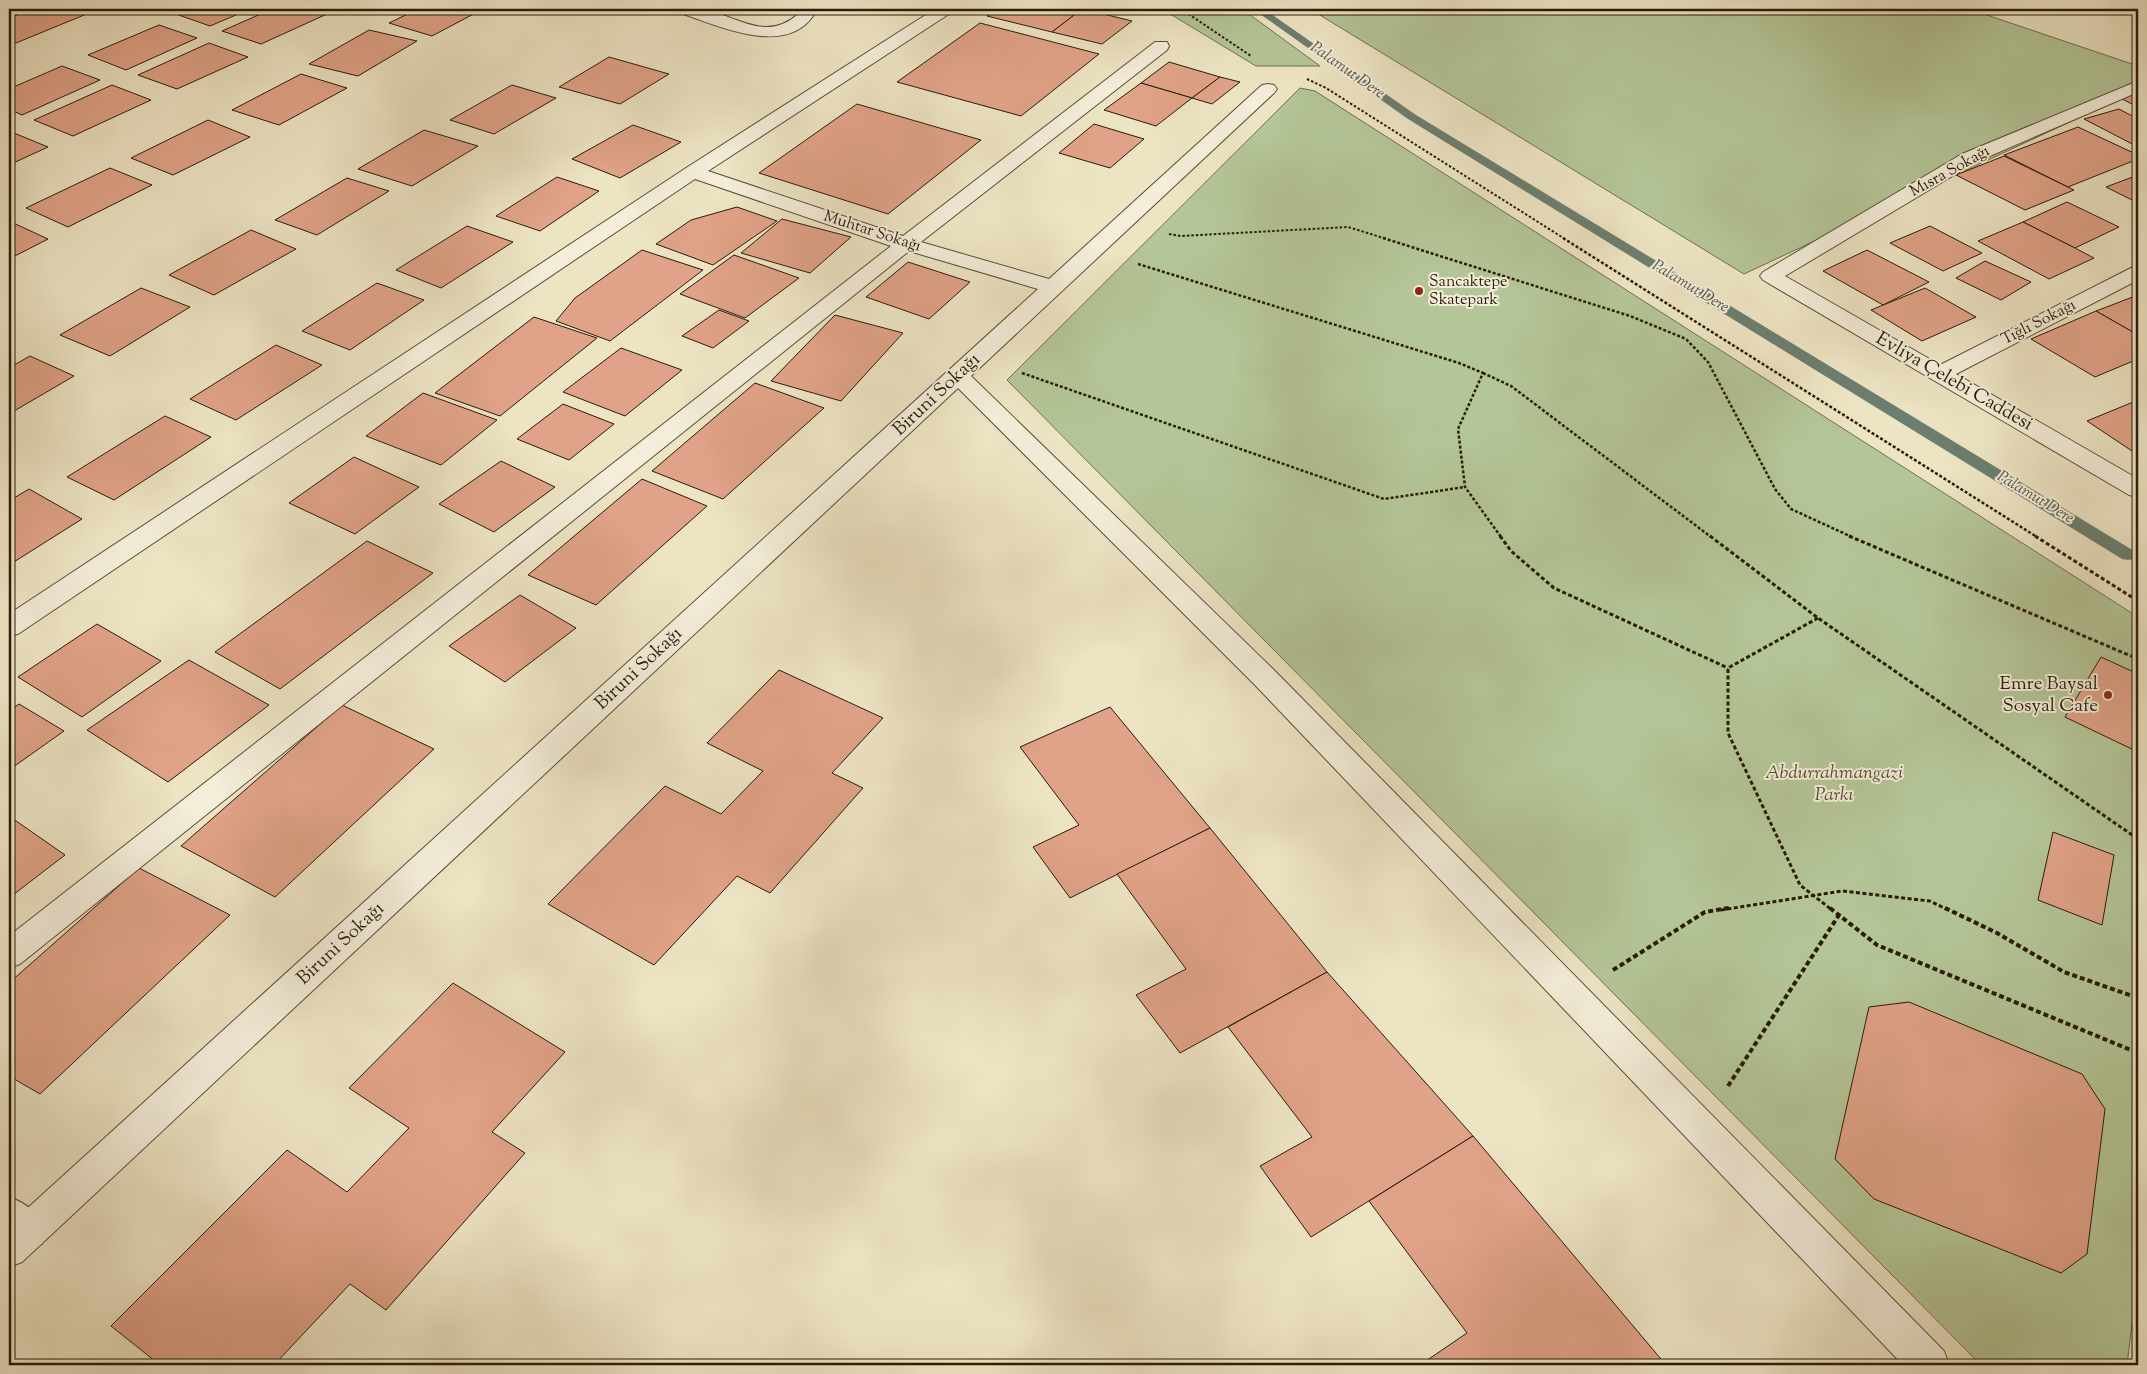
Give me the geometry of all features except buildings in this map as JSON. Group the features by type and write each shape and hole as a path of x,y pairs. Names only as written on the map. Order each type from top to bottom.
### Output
{"street":[{"path":"683,9 763,32 778,30 800,22 805,16 805,9"},
{"path":"9,627 692,172 946,9"},
{"path":"9,954 906,244 1161,46"},
{"name":"Mısra Sokağı","path":"1770,276 1969,158 2138,86"},
{"name":"Biruni Sokağı","path":"16,1231 968,366 1268,89"},
{"name":"Muhtar Sokağı","path":"692,172 906,244 1053,288"},
{"name":"Tığlı Sokağı","path":"1940,374 2138,272"},
{"name":"Evliya Çelebi Caddesi","path":"1770,276 2138,489"},
{"path":"968,366 1265,678 1930,1365"}],"path":[{"path":"1181,9 1259,61"},
{"path":"1300,78 1326,88 2138,601"},
{"path":"1124,222 1149,232 1181,236 1348,227 1630,316 1686,339 1708,362 1775,489 1791,509 1844,534 2138,658"},
{"path":"1094,251 1460,363 1511,386 1818,618 2138,839"},
{"path":"968,366 1384,499 1465,487"},
{"path":"1483,373 1458,429 1465,487 1511,551 1554,588 1728,668"},
{"path":"1728,668 1818,618"},
{"path":"1728,668 1728,734 1800,886 1877,945 2138,1053"},
{"path":"1572,996 1705,912 1842,891 1930,901 1997,933 2064,972 2138,998"},
{"path":"1701,1128 1839,915"}],"green space":[{"path":"1162,9 1242,9 1320,66 1256,66"},
{"path":"1310,9 1969,9 2138,66 2138,90 1744,274"},
{"name":"Abdurrahmangazi Parkı","path":"1300,88 1315,91 2138,617 2138,1274 2127,1365 1981,1365 1007,380"}],"waterway":[{"name":"Palamut Dere","path":"1258,9 1412,117 2128,555"}],"place":[{"name":"Sancaktepe Skatepark","path":"1419,291"},
{"name":"Emre Baysal Sosyal Cafe","path":"2108,695"}]}
